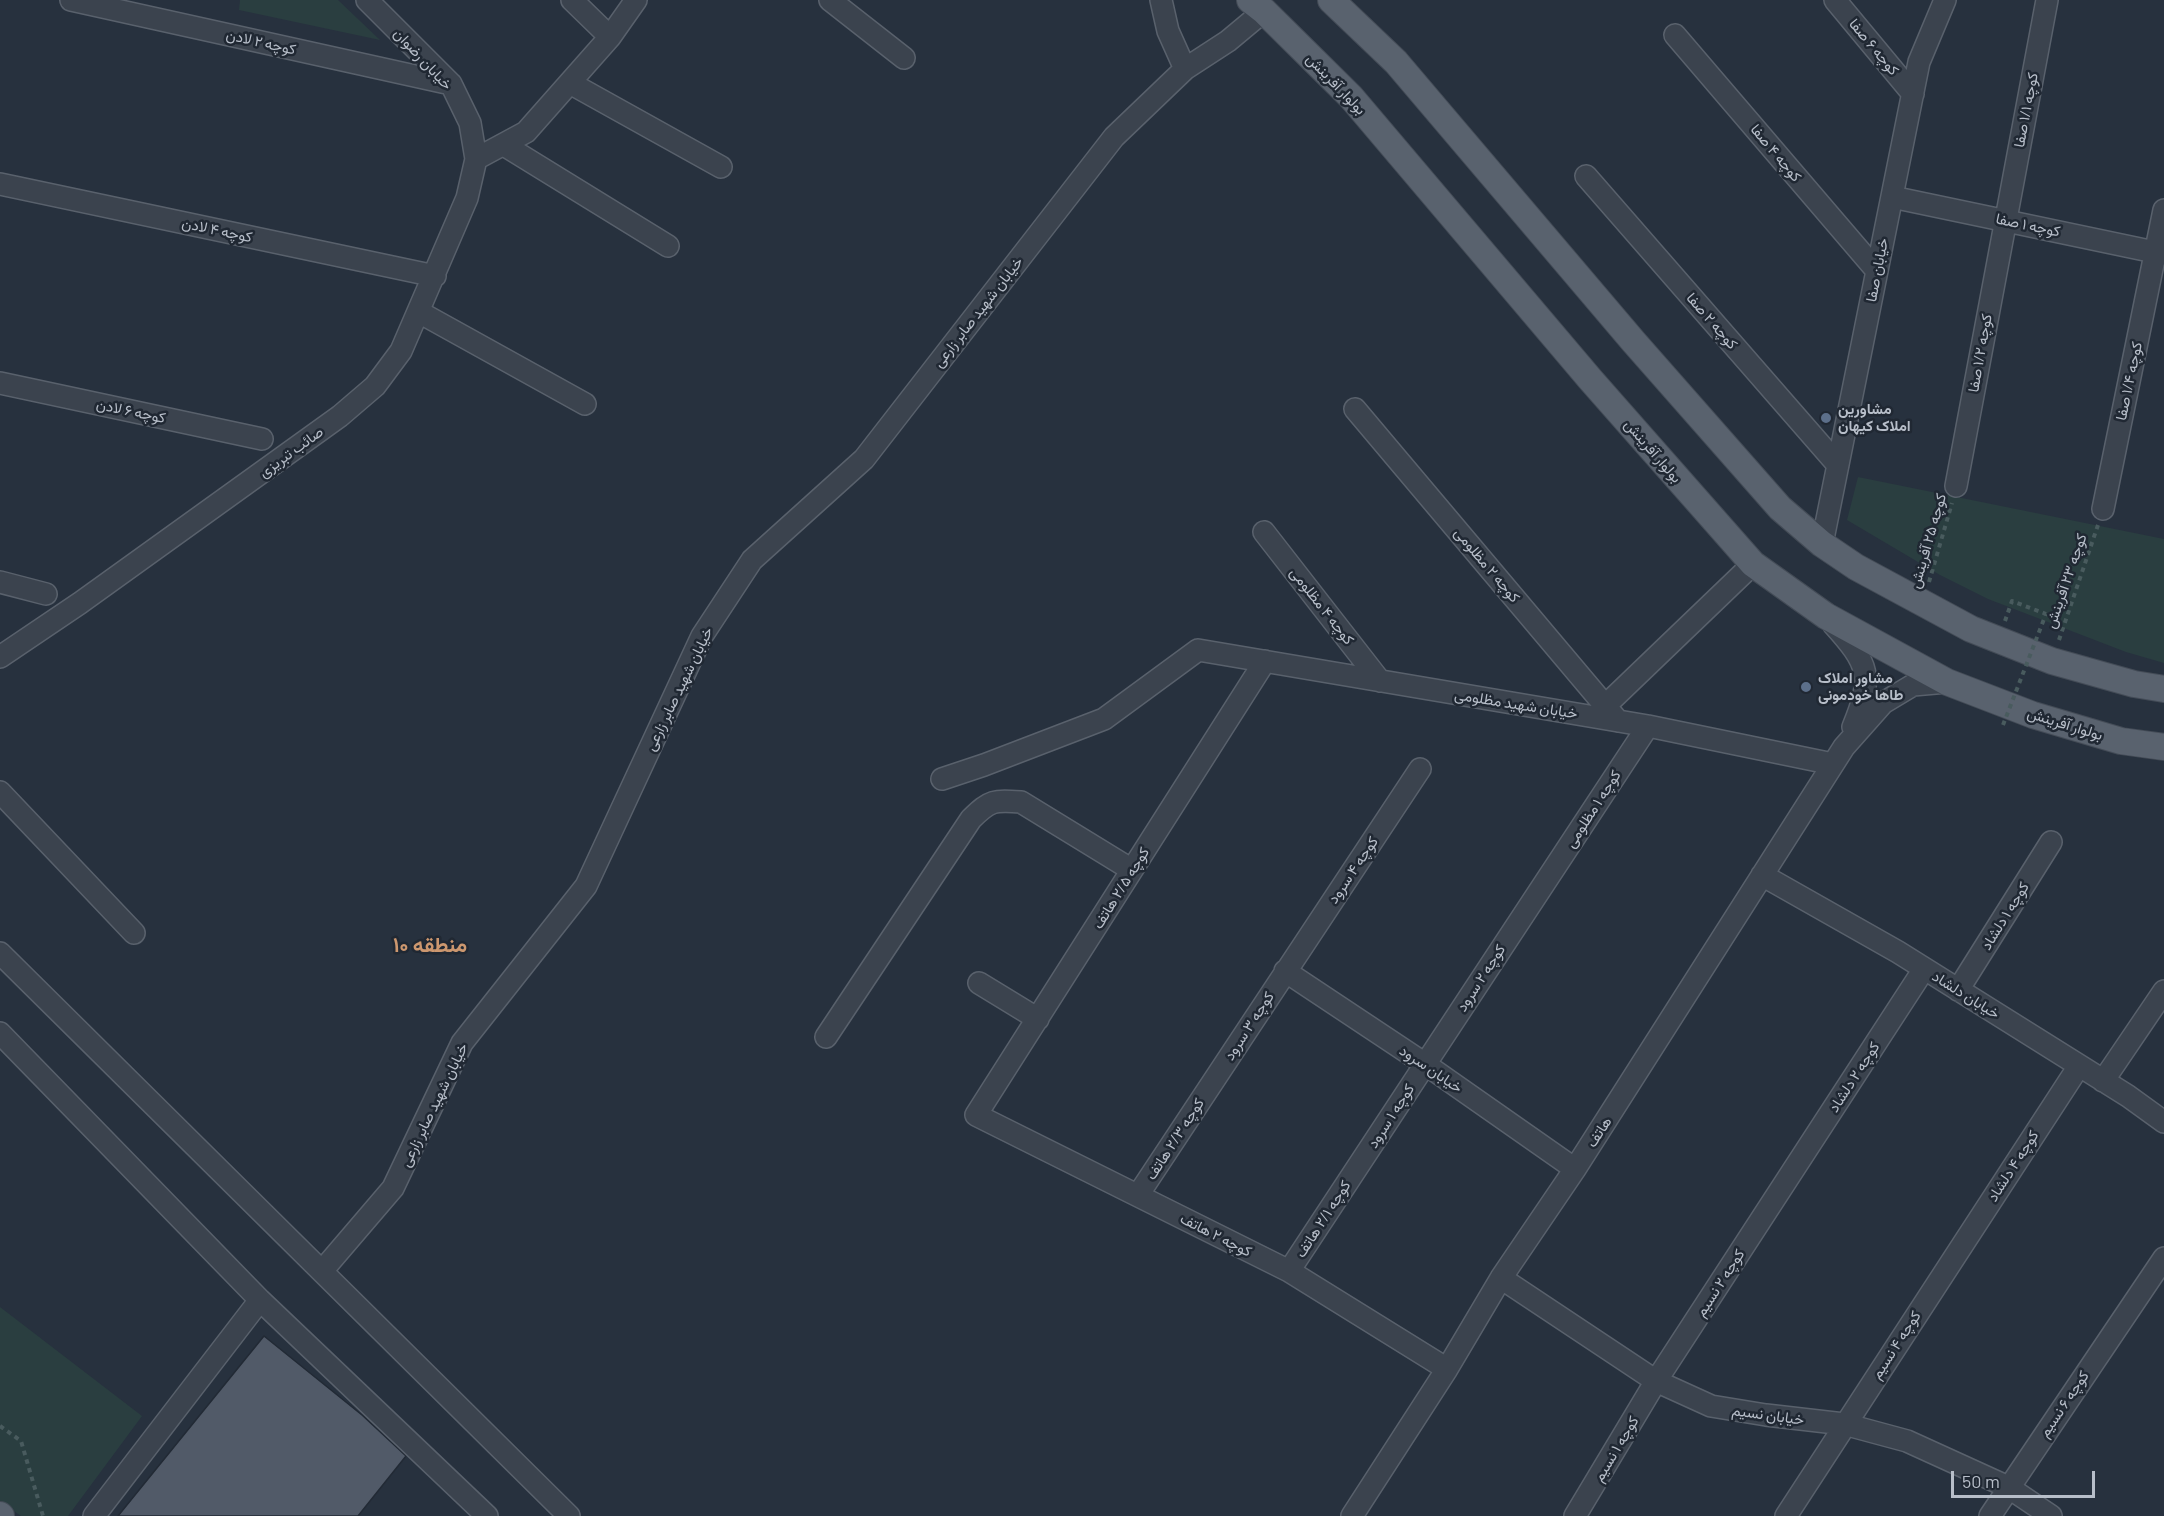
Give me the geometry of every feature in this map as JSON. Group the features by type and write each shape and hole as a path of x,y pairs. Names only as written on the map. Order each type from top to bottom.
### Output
{"main road":[{"path":"1331,0 1395,62 1633,341 1780,508 1822,544 1856,567 1971,629 2052,661 2134,684 2164,689"},
{"name":"بولوار آفرینش","path":"1257,6 1351,97 1590,379 1753,564 1826,616 1947,682 2033,715 2121,741 2164,747"}],"street":[{"name":"کوچه ۲ لادن","path":"71,0 451,84"},
{"name":"خیابان رضوان","path":"366,0 451,84 470,123 476,159"},
{"path":"572,0 610,37"},
{"path":"476,159 526,132 610,37 636,0"},
{"path":"830,0 904,58"},
{"path":"1161,0 1168,31 1185,69"},
{"name":"کوچه ۶ صفا","path":"1835,0 1913,94"},
{"name":"خیابان صفا","path":"1822,544 1919,62 1945,0"},
{"name":"کوچه ۱/۱ صفا","path":"2005,220 2047,0"},
{"name":"خیابان شهید صابر زارعی","path":"322,1271 393,1188 462,1043 586,886 702,636 752,560 864,459 1114,137 1185,69 1228,41 1257,6"},
{"name":"کوچه ۴ صفا","path":"1675,35 1877,272"},
{"path":"570,83 721,167"},
{"path":"504,145 668,246"},
{"name":"صائب تبریزی","path":"0,657 80,603 340,416 375,386 401,351 419,312 467,198 476,159"},
{"name":"کوچه ۲ صفا","path":"1586,176 1838,465"},
{"name":"کوچه ۴ لادن","path":"0,184 435,276"},
{"name":"کوچه ۱ صفا","path":"1892,197 2160,254"},
{"name":"کوچه ۱/۴ صفا","path":"2103,509 2160,254 2164,210"},
{"name":"کوچه ۱/۲ صفا","path":"1956,486 2005,220"},
{"path":"419,312 585,404"},
{"name":"کوچه ۶ لادن","path":"0,383 262,439"},
{"name":"کوچه ۲ مظلومی","path":"1355,409 1612,713"},
{"name":"کوچه ۴ مظلومی","path":"1264,532 1380,681"},
{"path":"1612,713 1753,564"},
{"path":"0,582 46,594"},
{"name":"هاتف","path":"1826,616 1858,652 1866,676 1862,704 1839,756"},
{"name":"خیابان شهید مظلومی","path":"942,779 1104,719 1198,650 1380,681 1612,713 1648,726 1839,756"},
{"name":"کوچه ۲/۵ هاتف","path":"976,1115 1265,661"},
{"name":"هاتف","path":"1352,1516 1447,1369 1501,1278 1575,1168 1839,756 1883,703 1914,685 1947,682"},
{"name":"کوچه ۱ مظلومی","path":"1538,893 1648,726"},
{"name":"کوچه ۴ سرود","path":"1286,970 1420,769"},
{"path":"0,792 134,933"},
{"path":"826,1037 971,819 986,805 999,801 1021,801 1132,870"},
{"name":"کوچه ۱ دلشاد","path":"1958,990 2051,842"},
{"name":"خیابان دلشاد","path":"1762,875 1924,969 2164,1122"},
{"name":"کوچه ۲ سرود","path":"1425,1064 1538,893"},
{"path":"0,953 569,1516"},
{"name":"کوچه ۲ دلشاد","path":"1784,1185 1924,969"},
{"name":"خیابان سرود","path":"1286,970 1575,1168"},
{"name":"کوچه ۳ سرود","path":"1212,1082 1286,970"},
{"path":"979,983 1038,1019"},
{"path":"2103,1081 2164,991"},
{"path":"0,1033 260,1300 487,1516"},
{"name":"کوچه ۱ سرود","path":"1357,1167 1425,1064"},
{"name":"کوچه ۴ دلشاد","path":"1948,1266 2079,1066"},
{"name":"کوچه ۲/۳ هاتف","path":"1138,1195 1212,1082"},
{"name":"کوچه ۲ هاتف","path":"976,1115 1289,1271 1447,1369"},
{"name":"کوچه ۲/۱ هاتف","path":"1289,1271 1357,1167"},
{"name":"کوچه ۲ نسیم","path":"1656,1381 1784,1185"},
{"name":"کوچه ۶ نسیم","path":"1990,1516 2007,1487 2164,1258"},
{"name":"کوچه ۴ نسیم","path":"1786,1516 1948,1266"},
{"name":"خیابان نسیم","path":"1501,1278 1656,1381 1711,1406 1766,1416 1844,1424 1907,1441 2007,1487 2051,1516"},
{"path":"94,1516 260,1300"},
{"name":"کوچه ۱ نسیم","path":"1575,1516 1656,1381"}],"path":[{"name":"کوچه ۲۵ آفرینش","path":"1922,603 1956,486"},
{"name":"کوچه ۲۳ آفرینش","path":"2052,661 2103,509"},
{"path":"2003,725 2046,614 2012,601"},
{"path":"0,1426 21,1441 43,1516"}],"green space":[{"path":"240,0 338,0 380,40 239,10"},
{"path":"1858,477 2164,539 2164,663 2126,652 1988,599 1940,575 1847,520"},
{"path":"0,1307 142,1416 68,1516 21,1516 0,1501"}],"building":[{"path":"264,1336 362,1415 406,1456 358,1516 118,1516"}],"place":[{"name":"مشاورین املاک کیهان","path":"1826,418"},
{"name":"مشاور املاک طاها خودمونی","path":"1806,687"}],"district":[{"name":"منطقه ۱۰","path":"430,945"}]}
